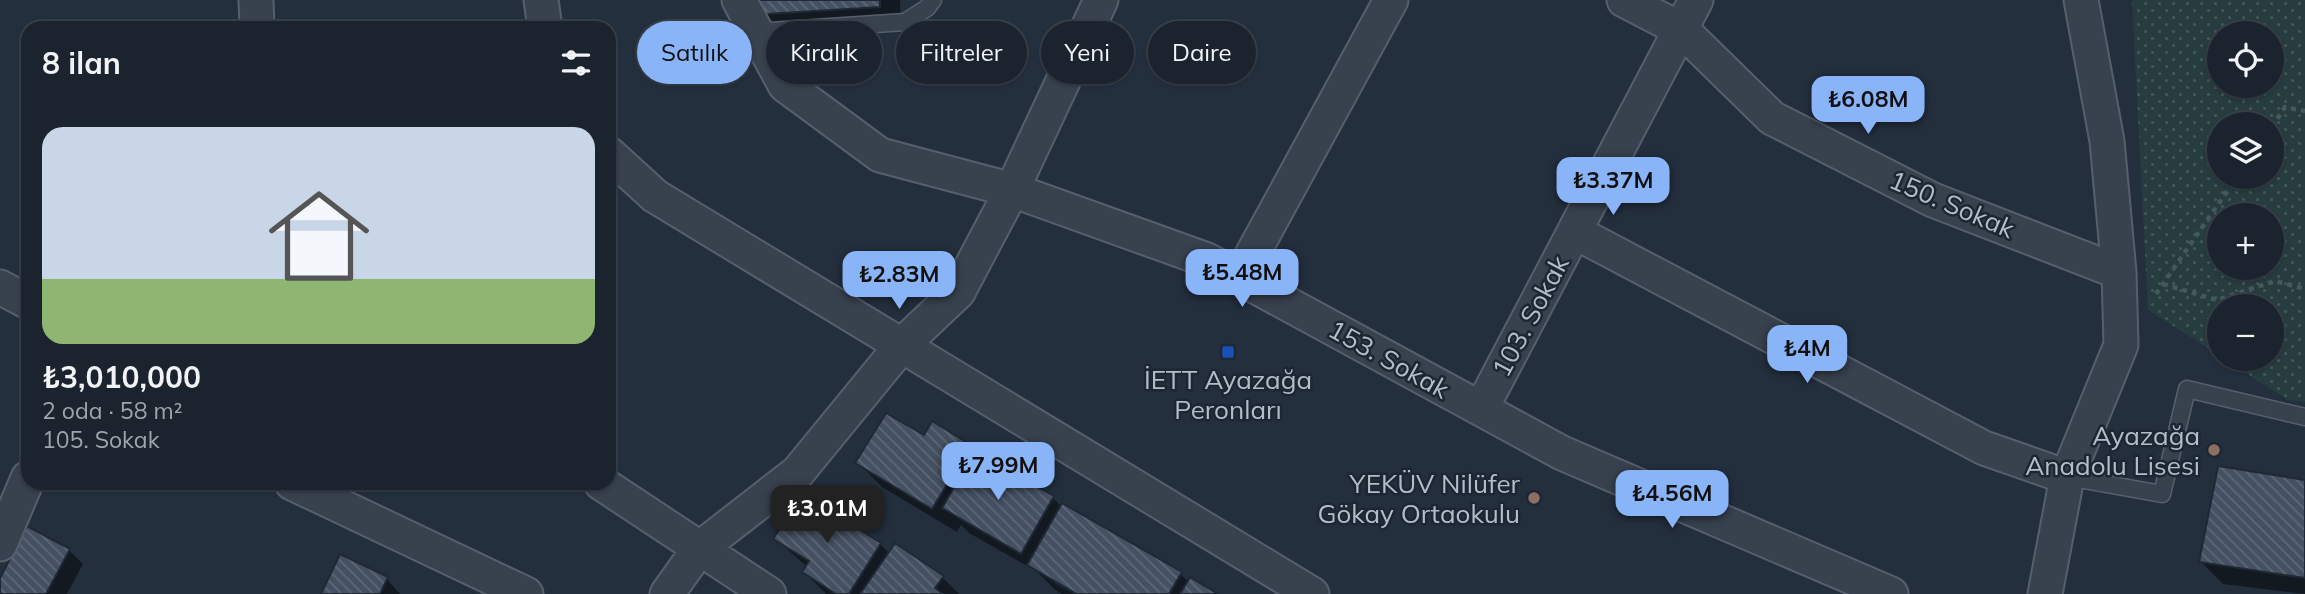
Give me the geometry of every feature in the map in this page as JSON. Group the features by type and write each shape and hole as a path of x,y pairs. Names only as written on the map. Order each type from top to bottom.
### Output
{"street":[{"path":"257,0 257,21"},
{"path":"541,0 544,21"},
{"name":"153. Sokak","path":"739,0 785,85 880,155 1012,190 1207,260 1562,453 1891,594"},
{"path":"667,594 699,549 799,472 902,345 958,292 1012,190 1101,0"},
{"path":"1240,277 1391,0"},
{"name":"150. Sokak","path":"1624,0 1682,30 1772,118 1933,200 2119,272"},
{"name":"103. Sokak","path":"1480,409 1696,0"},
{"path":"2045,594 2067,477 2121,345 2119,272 2107,141 2081,0"},
{"path":"616,160 655,196 1312,594"},
{"path":"1575,232 1984,448 2067,477"},
{"path":"0,287 21,298"},
{"path":"0,544 23,490"},
{"path":"307,490 526,594"},
{"path":"611,490 769,594"}],"lane":[{"path":"756,32 905,22 927,8 933,0"},
{"path":"2067,477 2162,494 2187,389 2305,417"}],"path":[{"path":"2282,112 2285,107 2305,111"},
{"path":"2121,345 2229,189"},
{"path":"2163,284 2217,300 2275,281 2305,289"}],"green space":[{"path":"2132,0 2305,0 2305,402 2288,400 2243,371 2284,371 2284,294 2207,294 2207,347 2148,310"}],"building":[{"path":"749,0 880,0 880,7 750,15"},
{"path":"886,413 924,435 932,421 971,445 932,509 855,463"},
{"path":"975,451 1054,496 1021,554 942,508"},
{"path":"2218,466 2305,480 2305,578 2199,562"},
{"path":"803,493 881,543 849,594 836,594 802,572 809,561 773,539"},
{"path":"1062,503 1182,572 1169,594 1077,594 1027,565"},
{"path":"27,526 70,549 46,594 0,594 0,578"},
{"path":"895,543 944,576 935,588 943,594 860,594"},
{"path":"340,554 388,577 380,594 321,594"},
{"path":"1190,577 1218,594 1180,594"}],"place":[{"name":"İETT Ayazağa Peronları","path":"1228,352"},
{"name":"Ayazağa Anadolu Lisesi","path":"2214,450"},
{"name":"YEKÜV Nilüfer Gökay Ortaokulu","path":"1534,498"}]}
